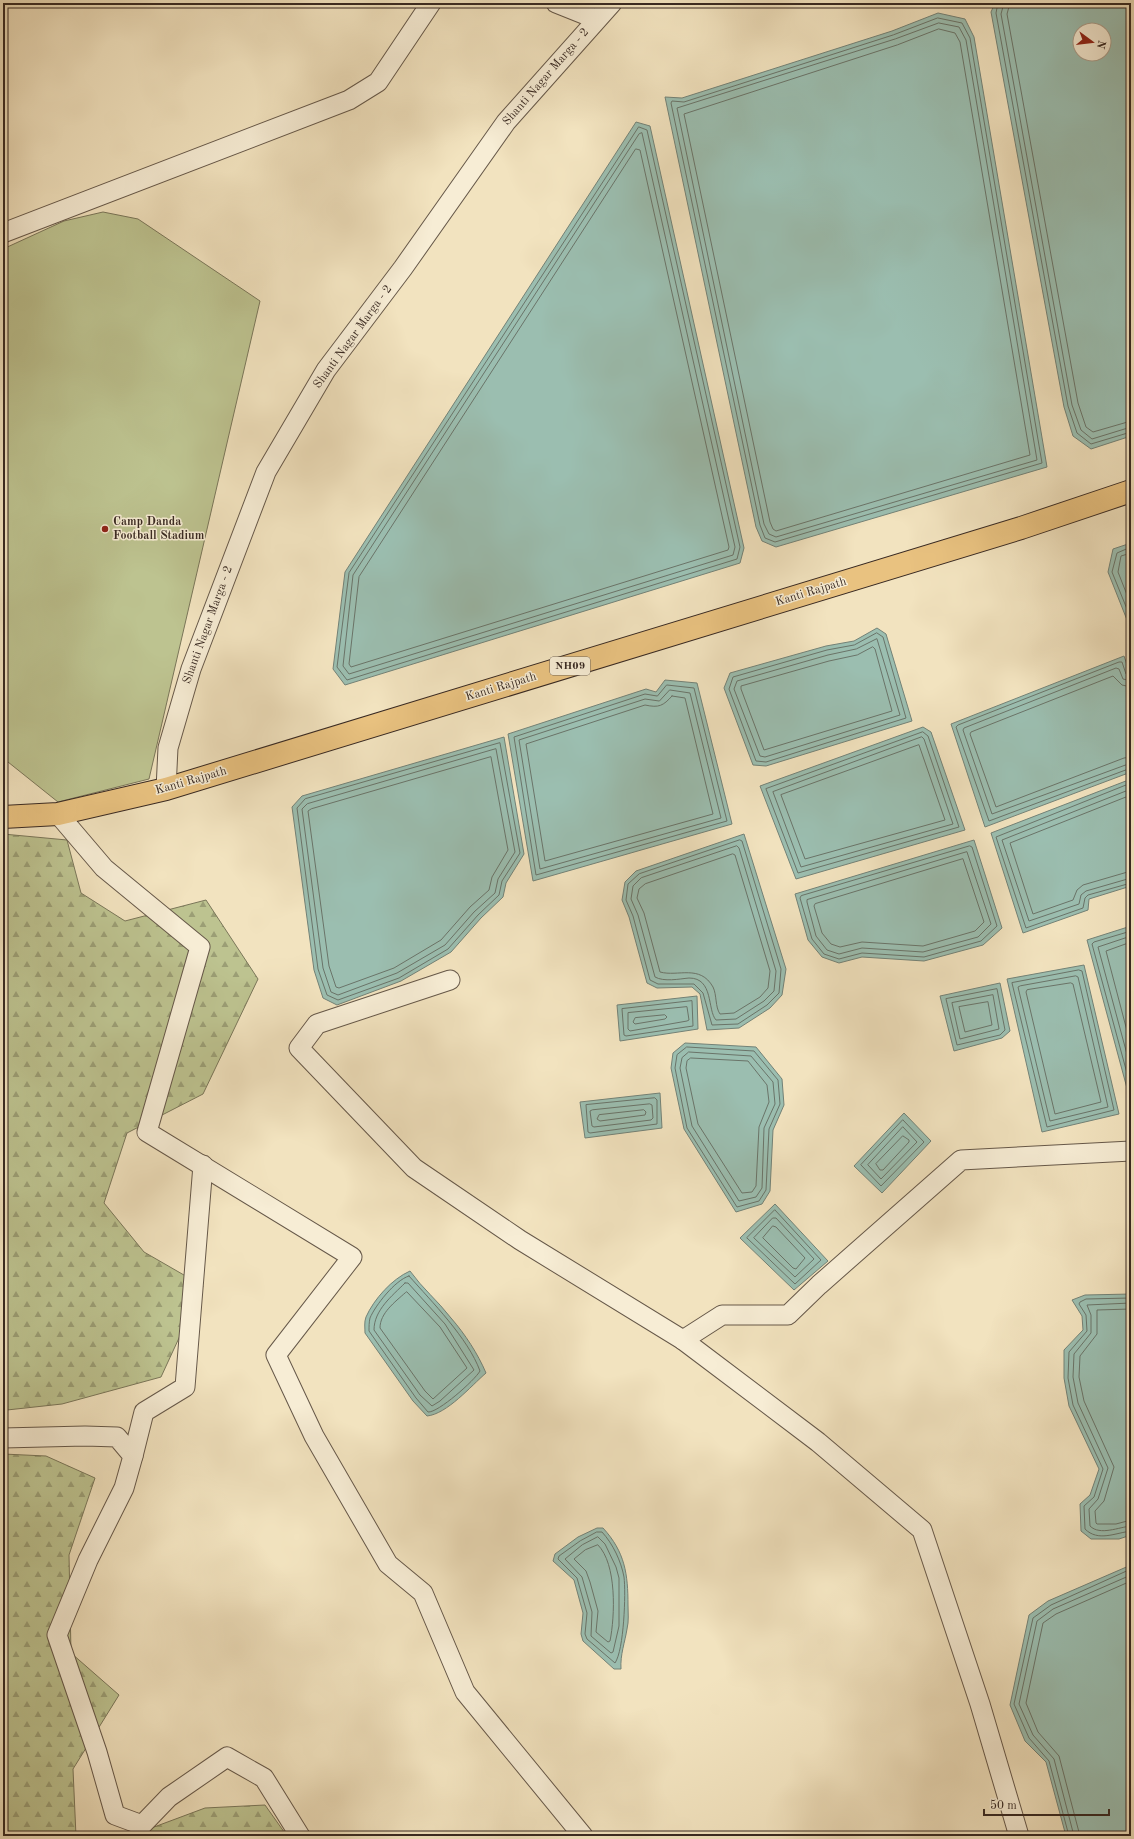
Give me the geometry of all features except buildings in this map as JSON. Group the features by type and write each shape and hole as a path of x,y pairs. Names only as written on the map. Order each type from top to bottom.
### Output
{"main road":[{"name":"Kanti Rajpath","path":"3,817 58,814 166,789 1013,530 1131,491"}],"street":[{"path":"3,232 349,100 378,82 431,3"},
{"path":"556,3 596,19"},
{"name":"Shanti Nagar Marga - 2","path":"166,789 168,748 191,669 266,472 326,370 403,268 506,122 596,19 612,3"},
{"path":"58,814 104,868 200,946 147,1132 352,1257 276,1355 314,1436 388,1564 423,1593 465,1692 583,1836"},
{"path":"450,980 318,1024 299,1048 414,1168 520,1240 683,1340 818,1442 922,1530 980,1704 1019,1836"},
{"path":"683,1340 722,1315 788,1315 819,1285 961,1160 1131,1151"},
{"path":"203,1165 185,1387 144,1412 124,1488 88,1560 57,1635 97,1752 115,1815 142,1825 169,1797 227,1757 264,1778 300,1836"},
{"path":"3,1438 85,1436 117,1437 133,1456"}],"green space":[{"name":"Camp Danda Football Stadium","path":"103,212 138,219 260,301 149,779 58,802 3,758 3,249 64,221"},
{"path":"3,834 67,840 81,893 125,921 206,900 258,979 203,1094 127,1133 104,1203 144,1252 203,1286 161,1377 62,1404 7,1410 3,1409"},
{"path":"3,1454 46,1456 95,1478 69,1555 71,1653 119,1695 73,1769 76,1836 3,1836"},
{"path":"265,1805 287,1836 130,1836 205,1808"}],"water":[{"path":"995,3 1131,3 1131,436 1091,449 1073,436 1064,407 991,12"},
{"path":"938,13 965,19 974,37 1047,467 776,547 762,541 756,527 665,97 682,98 892,31"},
{"path":"636,122 650,126 744,548 740,563 345,685 333,669 345,572"},
{"path":"1131,543 1131,630 1108,572 1113,549"},
{"path":"877,628 886,634 912,721 766,766 753,765 724,688 730,673 826,646 854,641"},
{"path":"1124,656 1131,677 1131,772 985,827 951,724"},
{"path":"665,680 697,683 732,824 533,881 508,734 646,689 656,692"},
{"path":"923,727 931,732 965,830 796,879 760,786"},
{"path":"504,737 524,854 506,883 503,897 481,918 451,952 401,981 337,1005 323,998 314,970 292,807 302,796"},
{"path":"1131,779 1131,886 1089,899 1088,910 1023,933 991,833"},
{"path":"744,834 786,969 782,995 770,1008 739,1028 707,1030 700,994 692,987 657,988 647,983 629,917 622,900 625,882 636,871"},
{"path":"974,840 1002,928 983,945 924,961 862,957 839,963 822,957 808,940 795,894"},
{"path":"1131,926 1131,1103 1087,940"},
{"path":"1084,965 1119,1114 1042,1132 1007,979"},
{"path":"1000,983 1010,1031 1002,1038 954,1051 940,996"},
{"path":"697,996 698,1029 620,1041 617,1005"},
{"path":"685,1043 756,1047 782,1079 784,1105 773,1130 770,1191 762,1204 736,1212 684,1129 671,1068 673,1053"},
{"path":"660,1093 662,1128 585,1138 580,1102"},
{"path":"904,1113 931,1141 882,1193 854,1166"},
{"path":"775,1204 828,1261 794,1290 740,1238"},
{"path":"410,1271 446,1312 471,1344 486,1373 451,1405 435,1414 427,1416 413,1401 365,1333 365,1319 374,1303 390,1284"},
{"path":"1131,1294 1131,1535 1119,1539 1091,1539 1081,1531 1080,1504 1090,1495 1099,1469 1069,1406 1064,1378 1064,1350 1083,1330 1082,1316 1072,1300 1085,1295"},
{"path":"597,1528 603,1528 616,1546 621,1555 626,1573 628,1594 628,1626 622,1654 621,1669 614,1669 583,1641 581,1634 583,1613 574,1580 553,1561 555,1554 578,1537"},
{"path":"1131,1565 1131,1836 1066,1836 1046,1762 1025,1741 1010,1705 1029,1615 1048,1601"}],"place":[{"name":"Camp Danda Football Stadium","path":"105,529"}]}
